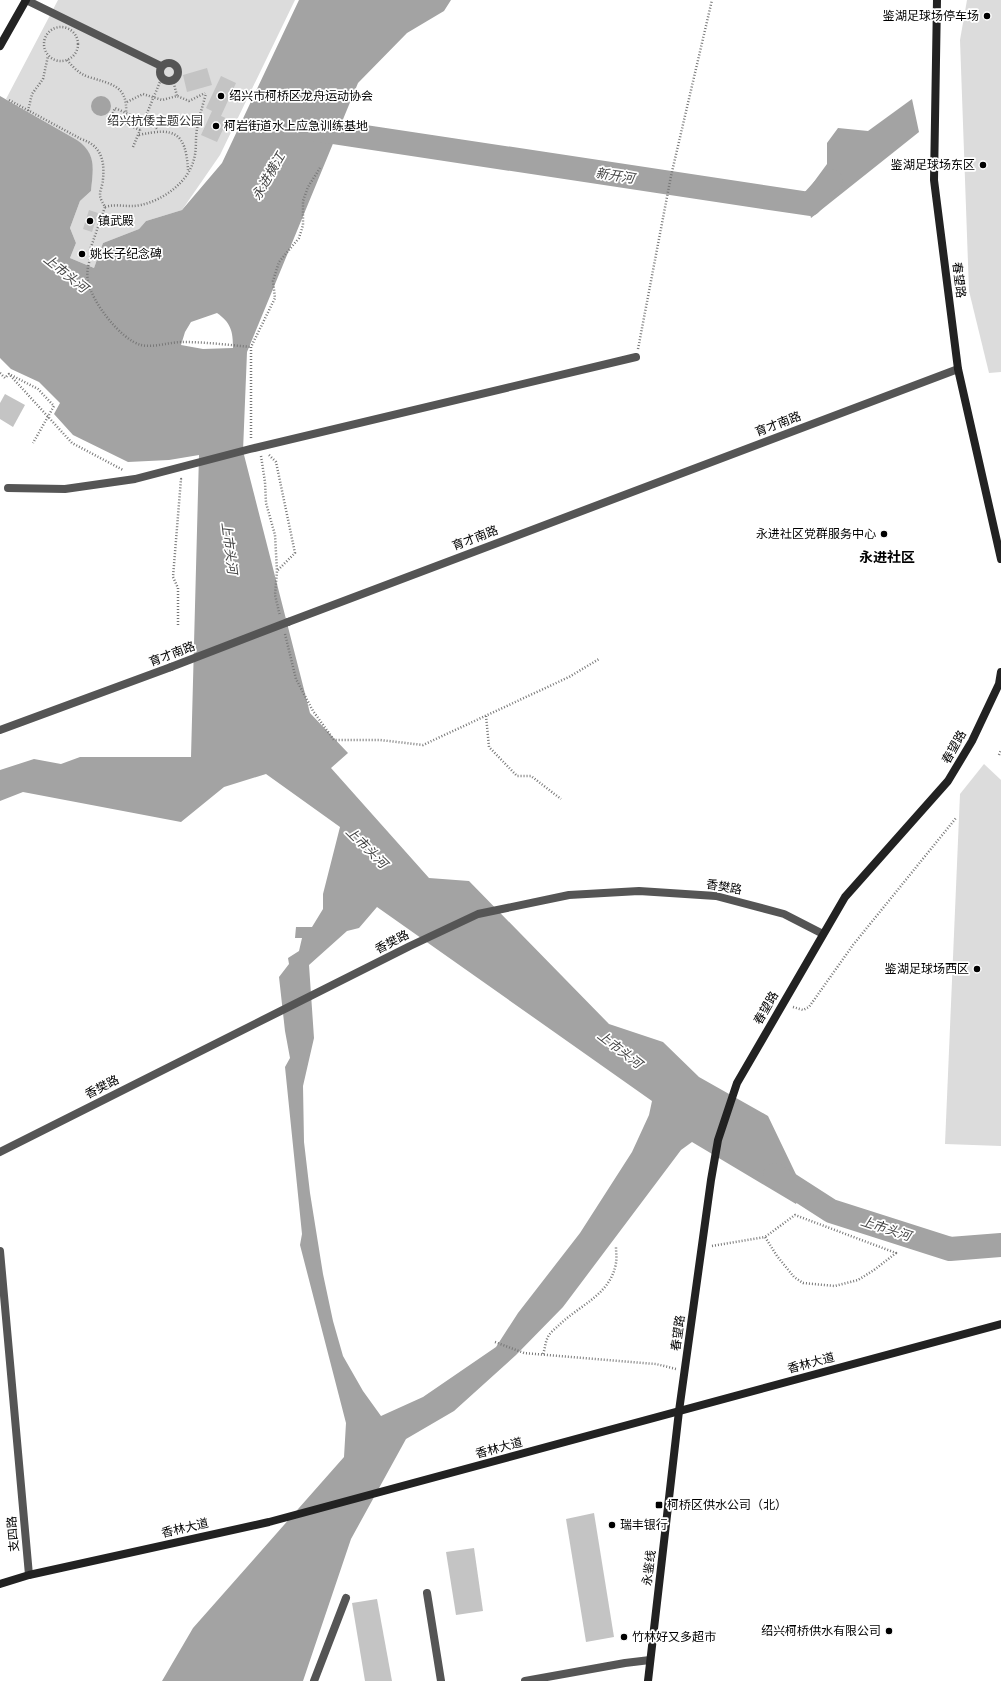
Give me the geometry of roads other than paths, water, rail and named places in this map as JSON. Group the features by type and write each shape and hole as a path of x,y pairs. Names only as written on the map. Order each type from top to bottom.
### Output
{"street":[{"path":"0,46 26,0 161,66"},
{"name":"春望路","path":"938,0 934,180 958,369 1001,559"},
{"path":"169,62 175,65 178,73 173,80 167,80 162,77 159,72 161,66 169,62"},
{"path":"8,488 65,489 135,478 260,446 636,357"},
{"name":"育才南路","path":"0,730 171,667 284,620 958,369"},
{"name":"春望路","path":"679,1411 701,1248 718,1140 737,1083 845,897 948,781 972,741 999,684 1001,672"},
{"name":"香樊路","path":"0,1152 269,1016 478,914 569,895 639,891 716,896 784,914 823,934"},
{"name":"支四路","path":"0,1251 29,1575"},
{"name":"香林大道","path":"0,1584 29,1575 269,1522 1001,1324"},
{"name":"永鉴线","path":"648,1681 679,1411"},
{"path":"427,1593 441,1681"},
{"path":"314,1681 346,1598"},
{"path":"525,1681 650,1660"}],"water":[{"name":"永进横江","path":"299,0 451,0 444,11 407,33 358,83 247,352 243,451 310,713 348,753 331,768 429,878 469,881 609,1024 663,1042 699,1077 768,1116 803,1189 796,1204 692,1142 681,1150 563,1307 516,1355 454,1411 406,1439 351,1539 303,1681 162,1681 193,1628 344,1457 346,1423 300,1245 302,1234 285,1067 290,1058 285,1031 279,977 289,964 288,958 299,951 302,938 295,938 296,927 312,927 323,909 323,894 340,827 266,774 224,787 181,822 23,792 0,801 0,770 34,759 61,764 80,757 191,757 199,455 169,460 128,462 73,435 54,414 60,403 39,382 11,369 0,358 0,96 77,140 83,145 91,156 93,169 91,191 80,201 70,228 76,243 70,258 94,268 103,243 139,229 146,221 182,210 222,163","holes":["217,313 225,320 232,332 233,348 203,349 181,345 185,332 191,322","377,907 652,1101 649,1115 632,1152 580,1233 518,1313 496,1347 423,1397 381,1416 363,1391 343,1356 333,1321 323,1274 310,1193 304,1142 303,1086 314,1038 309,965 347,931 359,928"]},
{"path":"97,96 105,96 111,102 111,110 105,116 97,116 91,110 91,102"},
{"path":"912,99 919,132 811,218 805,194 827,164 827,143 838,128 868,131"}],"waterway":[{"name":"新开河","path":"306,128 810,204 831,181"},
{"name":"上市头河","path":"775,1175 831,1211 950,1249 1001,1245"}],"place":[{"name":"鉴湖足球场停车场","path":"987,16"},
{"name":"绍兴市柯桥区龙舟运动协会","path":"221,96"},
{"name":"柯岩街道水上应急训练基地","path":"216,126"},
{"name":"鉴湖足球场东区","path":"983,165"},
{"name":"镇武殿","path":"90,221"},
{"name":"姚长子纪念碑","path":"82,254"},
{"name":"永进社区党群服务中心","path":"884,534"},
{"name":"鉴湖足球场西区","path":"977,969"},
{"name":"柯桥区供水公司（北）","path":"659,1505"},
{"name":"瑞丰银行","path":"612,1525"},
{"name":"绍兴柯桥供水有限公司","path":"889,1631"},
{"name":"竹林好又多超市","path":"624,1637"}],"district":[{"name":"永进社区","path":"887,557"}],"park label":[{"name":"绍兴抗倭主题公园","path":"155,121"}]}
